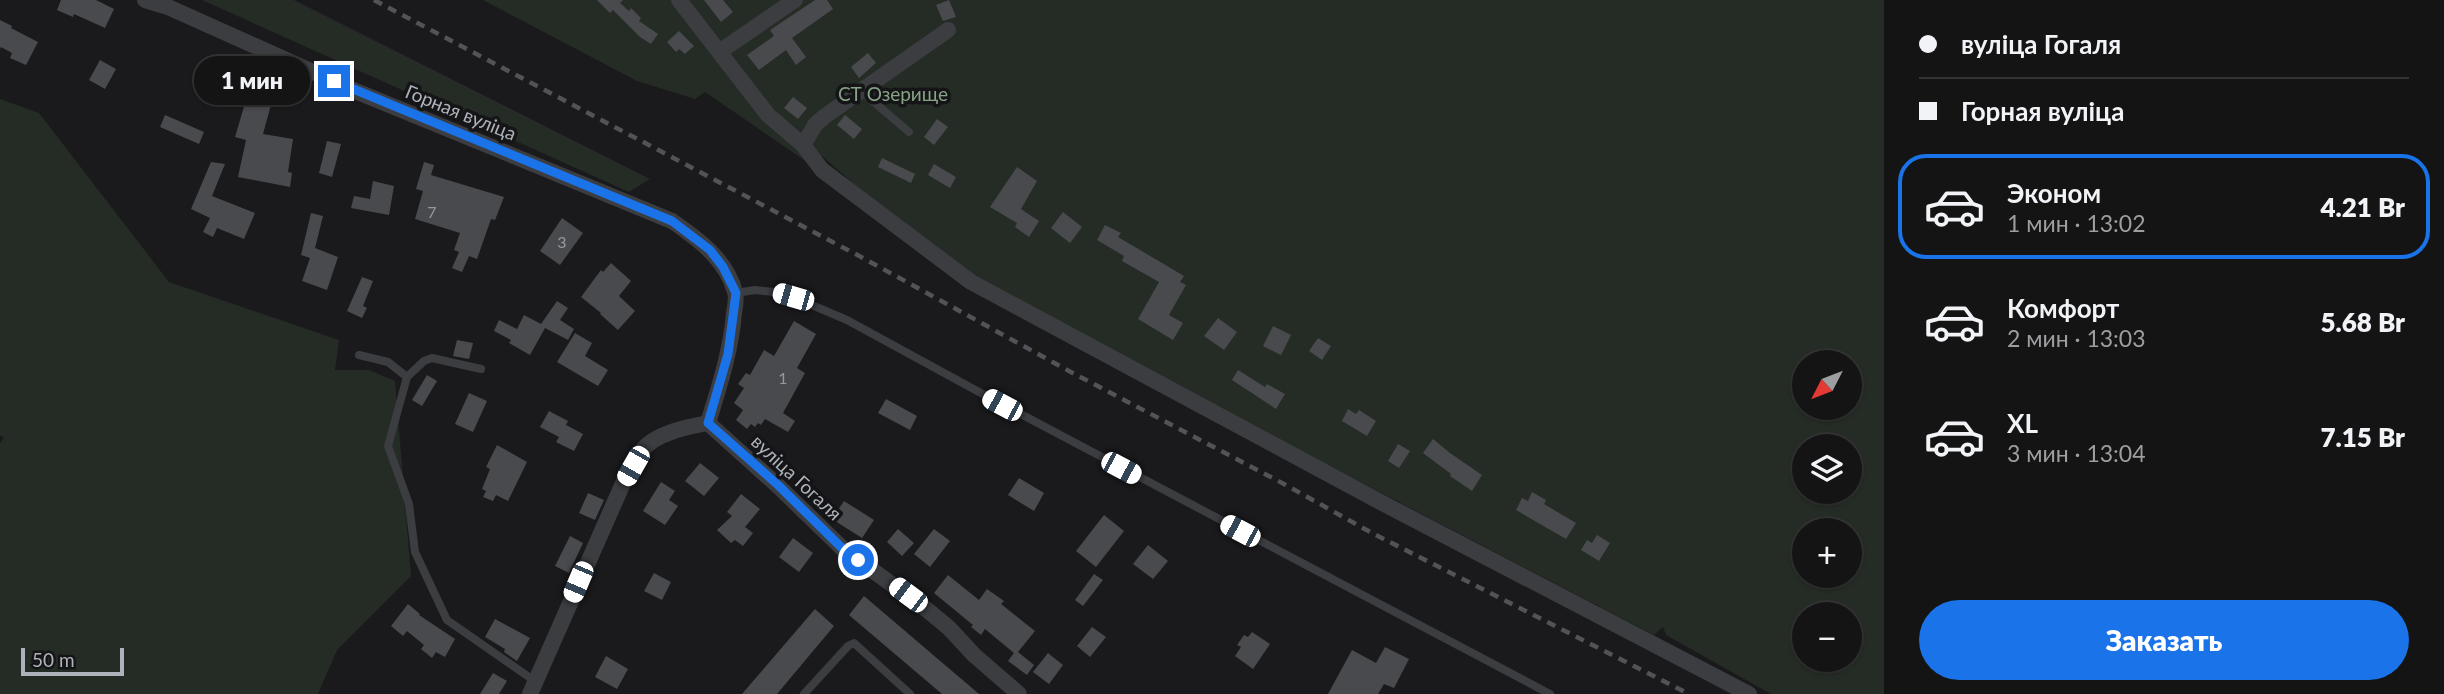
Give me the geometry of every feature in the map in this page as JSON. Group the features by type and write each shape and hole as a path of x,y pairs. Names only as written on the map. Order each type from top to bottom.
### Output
{"street":[{"name":"Горная вуліца","path":"145,0 168,7 353,90 672,221 710,250 723,267 736,293"},
{"path":"679,0 768,115 806,150 822,170 971,282 1362,492 1749,694"},
{"path":"719,52 795,0"},
{"path":"806,150 815,125 948,30"},
{"path":"533,688 583,569 641,451 651,442 685,427 708,423 728,354 736,293"},
{"name":"вуліца Гогаля","path":"708,423 778,485 843,549 926,609 1019,694"}],"lane":[{"path":"862,91 909,132"},
{"path":"736,293 755,290 774,292 793,297 846,320 1550,694"},
{"path":"359,355 388,362 407,377"},
{"path":"481,369 432,358 424,361 407,377 388,446 409,504 415,552 447,620 533,688"},
{"path":"804,694 848,646 854,643 910,694"},
{"path":"894,694 901,686"}],"green space":[{"path":"202,0 294,0 650,179 629,192"},
{"name":"СТ Озерище","path":"483,0 1884,0 1884,694 1771,694 1666,635 1663,627 1654,635 1228,413 976,277 879,206 822,156 804,160 705,92 695,99 637,81"},
{"path":"0,99 39,113 169,282 339,340 335,370 369,370 395,381 411,576 337,650 318,694 0,694 0,443 4,438 0,435"}],"building":[{"path":"61,0 96,0 114,9 105,28 74,14 73,17 57,10"},
{"path":"597,0 623,0 620,3 629,11 631,8 641,18 639,21 658,34 651,44 640,37 613,10 610,13"},
{"path":"704,0 723,0 733,12 721,22"},
{"path":"815,0 827,0 833,9 792,38 806,57 796,65 786,50 759,70 747,55 774,36 770,30"},
{"path":"949,0 956,17 943,21 936,5"},
{"path":"0,20 38,42 26,65 10,58 12,53 1,47 0,49"},
{"path":"679,31 694,46 685,54 679,49 676,52 667,42"},
{"path":"868,53 876,63 859,78 851,67"},
{"path":"100,60 116,69 105,89 89,80"},
{"path":"248,93 272,101 263,134 293,139 288,172 292,173 290,187 238,177 246,140 235,137"},
{"path":"793,97 807,108 798,119 784,108"},
{"path":"165,115 204,132 199,144 160,127"},
{"path":"845,115 862,129 854,139 837,125"},
{"path":"937,119 948,127 934,145 924,137"},
{"path":"327,141 341,144 332,177 319,173"},
{"path":"882,158 915,174 911,183 878,167"},
{"path":"211,162 225,164 212,196 255,213 244,239 217,228 213,237 203,232 210,218 191,209"},
{"path":"424,162 434,165 431,175 504,197 495,220 491,219 477,259 469,256 462,272 452,268 459,252 454,250 460,233 415,219 423,191 416,189"},
{"path":"934,164 956,177 950,188 928,175"},
{"path":"1017,167 1037,181 1021,209 1039,221 1029,237 1015,227 1017,223 990,207"},
{"path":"373,181 394,186 389,215 351,208 354,196 370,199"},
{"path":"1063,212 1082,227 1070,243 1051,228"},
{"path":"311,213 323,216 315,248 338,257 327,290 302,281 310,258 301,255"},
{"path":"562,218 583,233 560,265 540,251"},
{"path":"1105,225 1121,233 1118,237 1184,276 1180,282 1186,285 1169,315 1183,323 1173,340 1138,319 1159,282 1122,261 1124,256 1097,240"},
{"path":"611,263 631,281 619,296 635,311 618,330 581,297 601,270 603,272"},
{"path":"362,277 373,281 363,306 367,308 362,318 347,311"},
{"path":"557,301 568,308 560,320 574,329 568,340 545,328 530,355 494,331 499,320 517,329 524,315 541,324"},
{"path":"1218,318 1237,332 1224,350 1204,336"},
{"path":"794,321 816,334 797,368 805,373 783,413 795,421 788,432 765,419 761,425 758,423 755,427 751,424 747,429 736,420 743,410 734,403 744,388 738,384 746,373 750,375 764,350 774,356"},
{"path":"1273,326 1291,335 1281,355 1263,346"},
{"path":"575,333 592,343 585,356 608,370 598,386 557,362"},
{"path":"1318,338 1331,346 1322,360 1309,351"},
{"path":"457,340 473,343 469,359 453,356"},
{"path":"1238,370 1265,387 1267,384 1285,394 1276,409 1232,380"},
{"path":"427,375 437,381 422,406 412,400"},
{"path":"469,393 487,401 473,432 455,424"},
{"path":"886,399 917,416 910,430 878,413"},
{"path":"1348,409 1356,414 1359,410 1376,421 1367,436 1342,421"},
{"path":"549,411 568,421 566,425 583,434 574,451 556,442 559,437 540,427"},
{"path":"1433,439 1482,475 1472,491 1423,453"},
{"path":"1398,444 1410,451 1399,468 1388,461"},
{"path":"497,445 527,462 508,501 496,495 493,501 483,497 486,491 482,489 490,469 486,467"},
{"path":"700,463 719,478 704,496 685,481"},
{"path":"1019,478 1044,493 1034,511 1008,495"},
{"path":"661,482 675,491 669,500 678,506 665,525 643,511"},
{"path":"1532,492 1546,500 1544,504 1576,523 1566,539 1516,510 1522,498 1528,501"},
{"path":"588,493 604,500 595,520 579,513"},
{"path":"741,494 760,509 745,527 753,533 743,546 735,540 731,543 717,530 732,516 727,512"},
{"path":"844,501 874,520 862,538 832,519"},
{"path":"1104,515 1124,531 1096,567 1076,551"},
{"path":"898,529 914,543 902,556 887,542"},
{"path":"934,529 950,541 930,567 914,554"},
{"path":"1597,535 1610,543 1599,561 1581,550 1587,540 1592,543"},
{"path":"570,536 583,543 569,573 555,566"},
{"path":"793,538 813,553 799,572 779,557"},
{"path":"1148,545 1168,561 1153,579 1133,564"},
{"path":"654,573 671,582 662,600 644,591"},
{"path":"1094,574 1103,580 1083,606 1075,600"},
{"path":"948,575 979,600 987,589 1004,601 1001,604 1035,631 1018,652 1034,665 1027,675 1008,661 1014,653 985,629 981,635 971,627 973,625 934,593"},
{"path":"864,596 979,694 942,694 849,615"},
{"path":"408,604 419,615 455,639 445,657 436,652 432,658 421,649 424,645 407,631 403,636 391,626"},
{"path":"815,609 834,626 777,694 742,694"},
{"path":"495,619 530,638 517,661 504,652 505,649 485,637"},
{"path":"1092,627 1106,637 1090,657 1077,646"},
{"path":"1252,632 1270,644 1253,669 1235,656 1241,647 1237,645 1244,635 1248,637"},
{"path":"1385,647 1409,659 1394,688 1384,684 1378,694 1328,694 1352,650 1376,663"},
{"path":"1048,653 1063,665 1049,684 1033,672"},
{"path":"606,656 628,669 617,689 595,677"},
{"path":"493,673 507,681 499,694 480,694"}],"railway":[{"path":"374,0 863,258 1372,533 1689,694"}],"route":[{"path":"334,81 672,221 710,250 723,267 736,293 728,354 708,423 858,560"}]}
